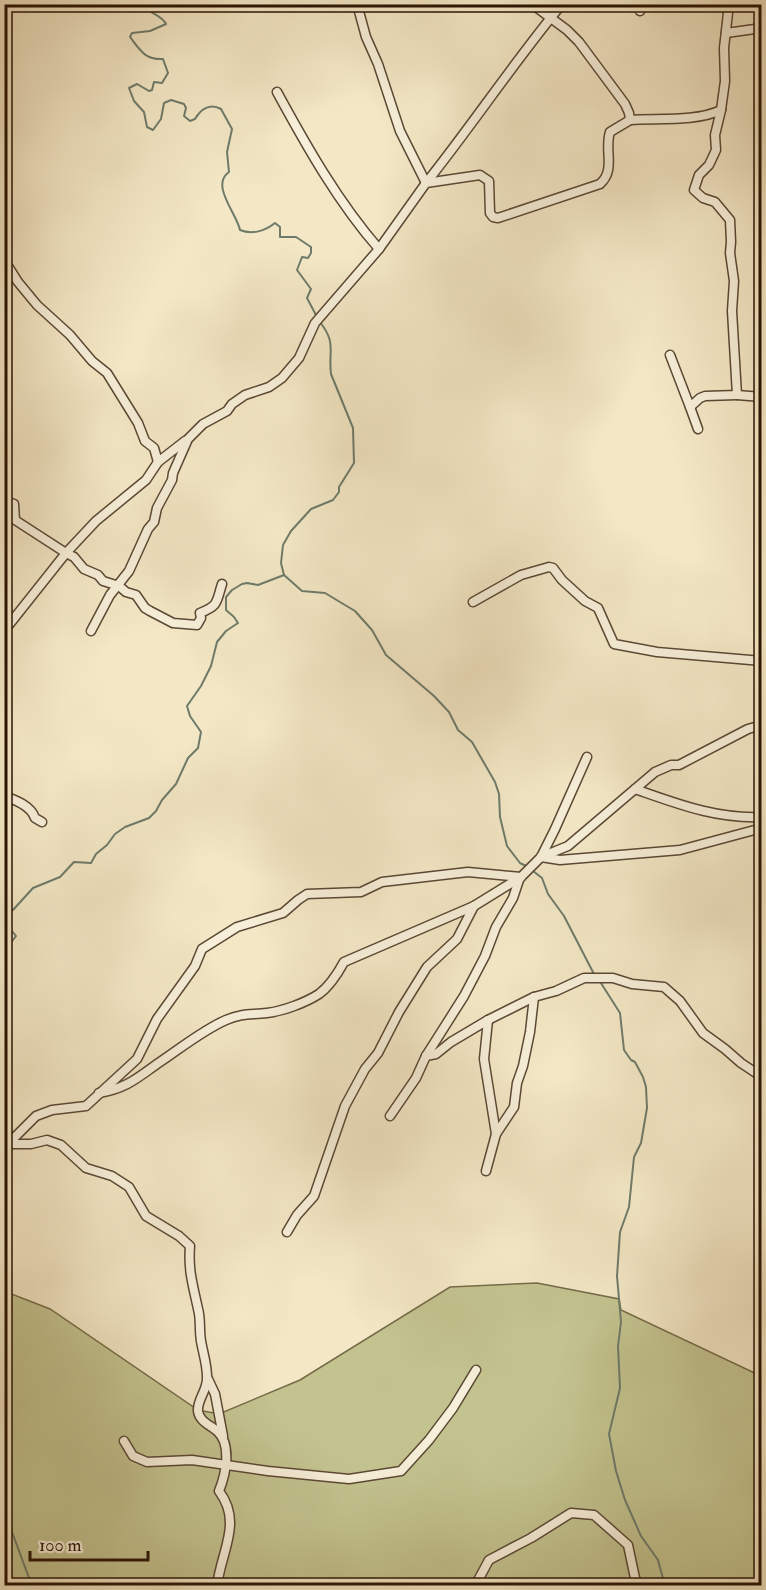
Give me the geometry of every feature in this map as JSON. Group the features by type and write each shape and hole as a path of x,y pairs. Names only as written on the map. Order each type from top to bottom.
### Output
{"street":[{"path":"357,4 366,37 378,64 400,131 426,183"},
{"path":"532,4 579,42 625,104 630,113 630,120"},
{"path":"4,632 66,553 96,521 146,480 158,462 203,424 227,411 232,404 245,395 268,387 282,378 300,358 315,323 379,249 470,127 506,74 562,4"},
{"path":"729,4 721,110 715,135 716,150 709,165 699,175 694,190 703,198 715,202 730,220 737,395"},
{"path":"726,33 762,28"},
{"path":"277,92 304,141 356,222 379,249"},
{"path":"426,183 480,175 485,177 489,181 490,213 493,217 498,218 600,184 609,172 608,137 610,132 630,120 675,119 721,110"},
{"path":"4,260 37,305 70,335 92,361 107,373 138,423 145,441 153,448 158,462"},
{"path":"670,355 698,429"},
{"path":"690,406 705,396 762,397"},
{"path":"91,631 110,595 129,571 148,529 154,522 157,508 172,480 188,439"},
{"path":"4,502 14,504 15,520 74,557 84,568 98,575 103,581 119,586 140,598 145,608 173,623 197,625 201,618 200,613 210,610 216,604 222,584"},
{"path":"473,602 521,575 549,567 553,568 562,580 589,605 598,608 614,644 657,652 762,661"},
{"path":"99,1093 116,1090 142,1077 158,1063 226,1020 246,1013 267,1013 319,993 336,977 344,962 474,906 520,876 541,857 568,846 655,772 671,765 679,765 747,729 762,725"},
{"path":"541,857 587,757"},
{"path":"635,789 704,812 737,817 762,817"},
{"path":"4,796 28,808 33,812 35,818 42,822"},
{"path":"541,857 560,860 671,851 762,828"},
{"path":"6,1144 36,1116 52,1110 86,1106 137,1059 157,1019 195,966 202,949 237,927 283,913 307,894 361,892 382,882 468,872 520,876"},
{"path":"390,1116 416,1078 426,1056 464,996 485,956 496,927 513,898 520,876"},
{"path":"287,1232 297,1215 314,1196 345,1106 364,1069 378,1053 399,1012 427,967 457,939 474,906"},
{"path":"426,1056 436,1054 488,1020 534,998 584,978 614,978 632,984 664,987 680,1001 703,1033 762,1077"},
{"path":"486,1171 496,1134 514,1107 517,1083 530,1032 534,998"},
{"path":"488,1020 484,1059 496,1134"},
{"path":"6,1144 31,1144 47,1140 61,1145 86,1168 112,1176 129,1187 146,1216 179,1236 190,1246 188,1266 199,1311 207,1377 207,1388 202,1395 198,1410 201,1417 224,1439"},
{"path":"124,1441 133,1456 147,1462 192,1460 349,1479 401,1471 429,1440 453,1408 476,1370"},
{"path":"207,1377 215,1394 226,1451 219,1491 227,1501 231,1522 218,1586"},
{"path":"475,1586 489,1560 571,1513 594,1515 628,1545 639,1586"}],"green space":[{"path":"537,1283 619,1299 621,1310 761,1376 761,1585 5,1585 4,1291 50,1309 198,1410 219,1414 300,1380 450,1287"}],"waterway":[{"path":"141,4 166,24 150,31 132,33 130,37 147,56 163,59 168,73 162,83 154,82 152,90 149,91 137,84 129,88 134,101 144,112 147,127 153,130 161,119 164,103 171,100 184,104 186,108 184,116 190,121 206,108 221,109 232,129 227,152 229,172 222,184 226,200 240,230 258,231 275,223 280,227 280,237 296,237 311,247 308,258 302,257 297,270 311,289 307,298 317,317"},
{"path":"320,322 330,342 331,374 353,428 354,463 333,500 311,509 291,531 283,545 281,563 284,575 302,591 325,593 355,611 372,630 386,655 434,696 449,712 458,730 472,742 495,782 507,846 520,863 542,878 548,894 564,916 595,976"},
{"path":"4,915 13,910 33,888 60,877 74,862 91,863 96,854 115,834 125,827 149,818 156,811 176,784 188,758 198,748 201,732 190,716 187,706 211,666 217,642 226,631 238,623 226,610 226,597 242,584 258,585 284,575"},
{"path":"4,921 16,936 10,944 4,946"},
{"path":"599,980 620,1013 624,1050 635,1062 643,1077 647,1108 641,1143 634,1157 629,1207 620,1232 617,1276 621,1322 618,1346 620,1388 609,1434 616,1471 625,1500 641,1536 658,1560 665,1586"},
{"path":"4,1482 12,1532 32,1586"}]}
